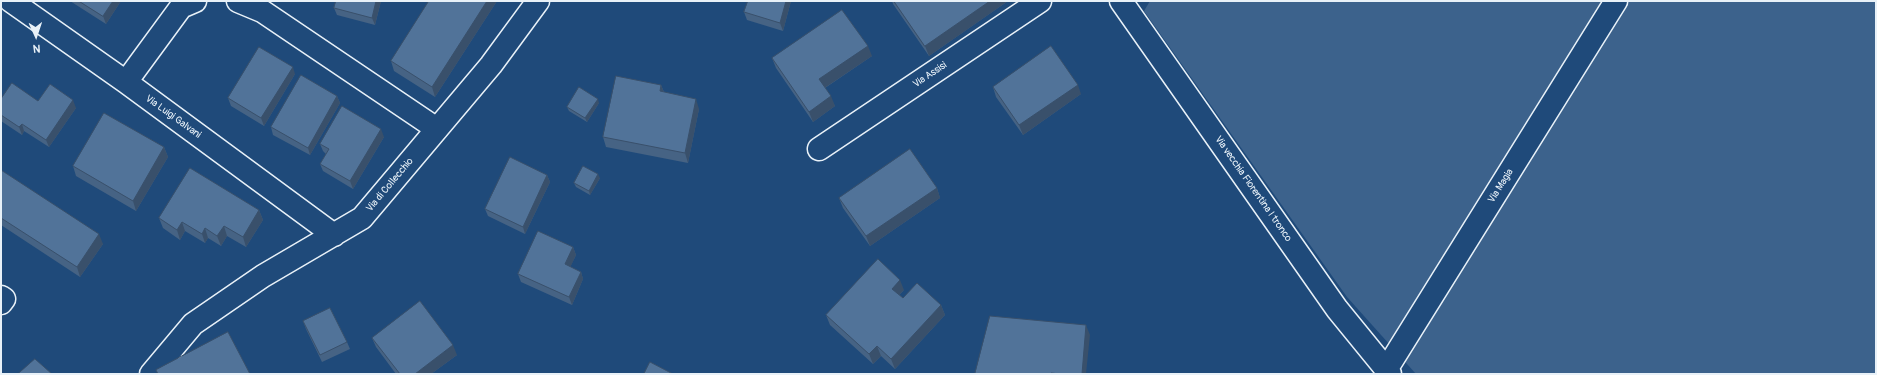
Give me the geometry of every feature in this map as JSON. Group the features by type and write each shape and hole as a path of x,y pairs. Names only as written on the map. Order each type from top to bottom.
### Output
{"street":[{"name":"Via Luigi Galvani","path":"11,1 126,82 334,235"},
{"path":"126,82 181,7 196,1"},
{"path":"238,1 262,11 437,129"},
{"name":"Via di Collecchio","path":"151,374 193,324 262,276 362,218 491,65 538,1"},
{"name":"Via Assisi","path":"820,150 1040,1"},
{"name":"Via vecchia Fiorentina I tronco","path":"1121,1 1337,309 1388,372"},
{"name":"Via Magia","path":"1388,372 1616,1"},
{"path":"1,297 4,299 1,303"}],"shaded area":[{"path":"1150,1 1876,1 1876,374 1416,374 1347,297 1144,11"}],"building":[{"path":"79,1 113,1 103,16"},
{"path":"336,1 376,1 372,18 334,8"},
{"path":"429,1 487,1 432,87 391,61"},
{"path":"748,1 786,1 780,23 744,12"},
{"path":"894,1 990,1 925,46"},
{"path":"842,10 868,46 819,79 831,96 809,112 772,58"},
{"path":"1051,46 1078,85 1019,125 993,87"},
{"path":"259,47 293,67 261,118 228,98"},
{"path":"301,75 337,96 308,148 271,127"},
{"path":"616,76 661,85 660,91 696,99 685,153 603,137"},
{"path":"12,83 38,101 50,84 73,100 46,140 22,124 19,127 1,115 1,99"},
{"path":"579,87 598,99 585,118 567,107"},
{"path":"342,106 381,129 350,181 320,164 329,149 320,144"},
{"path":"104,113 164,147 133,201 73,166"},
{"path":"910,149 937,188 866,236 839,198"},
{"path":"510,157 547,175 523,227 485,209"},
{"path":"583,166 598,174 589,191 574,183"},
{"path":"190,168 259,210 243,237 224,226 217,236 205,228 202,234 182,222 177,230 159,218"},
{"path":"1,170 99,234 77,267 1,218"},
{"path":"538,231 573,247 565,264 581,272 569,297 518,274"},
{"path":"878,259 900,280 892,289 903,298 917,283 941,305 891,359 877,346 869,354 826,315"},
{"path":"420,301 453,345 415,374 400,374 372,338"},
{"path":"330,308 347,342 320,355 303,321"},
{"path":"990,316 1086,325 1082,374 975,374"},
{"path":"228,332 250,374 158,374 156,370"},
{"path":"35,359 52,374 18,374"},
{"path":"650,362 673,374 644,374"}]}
